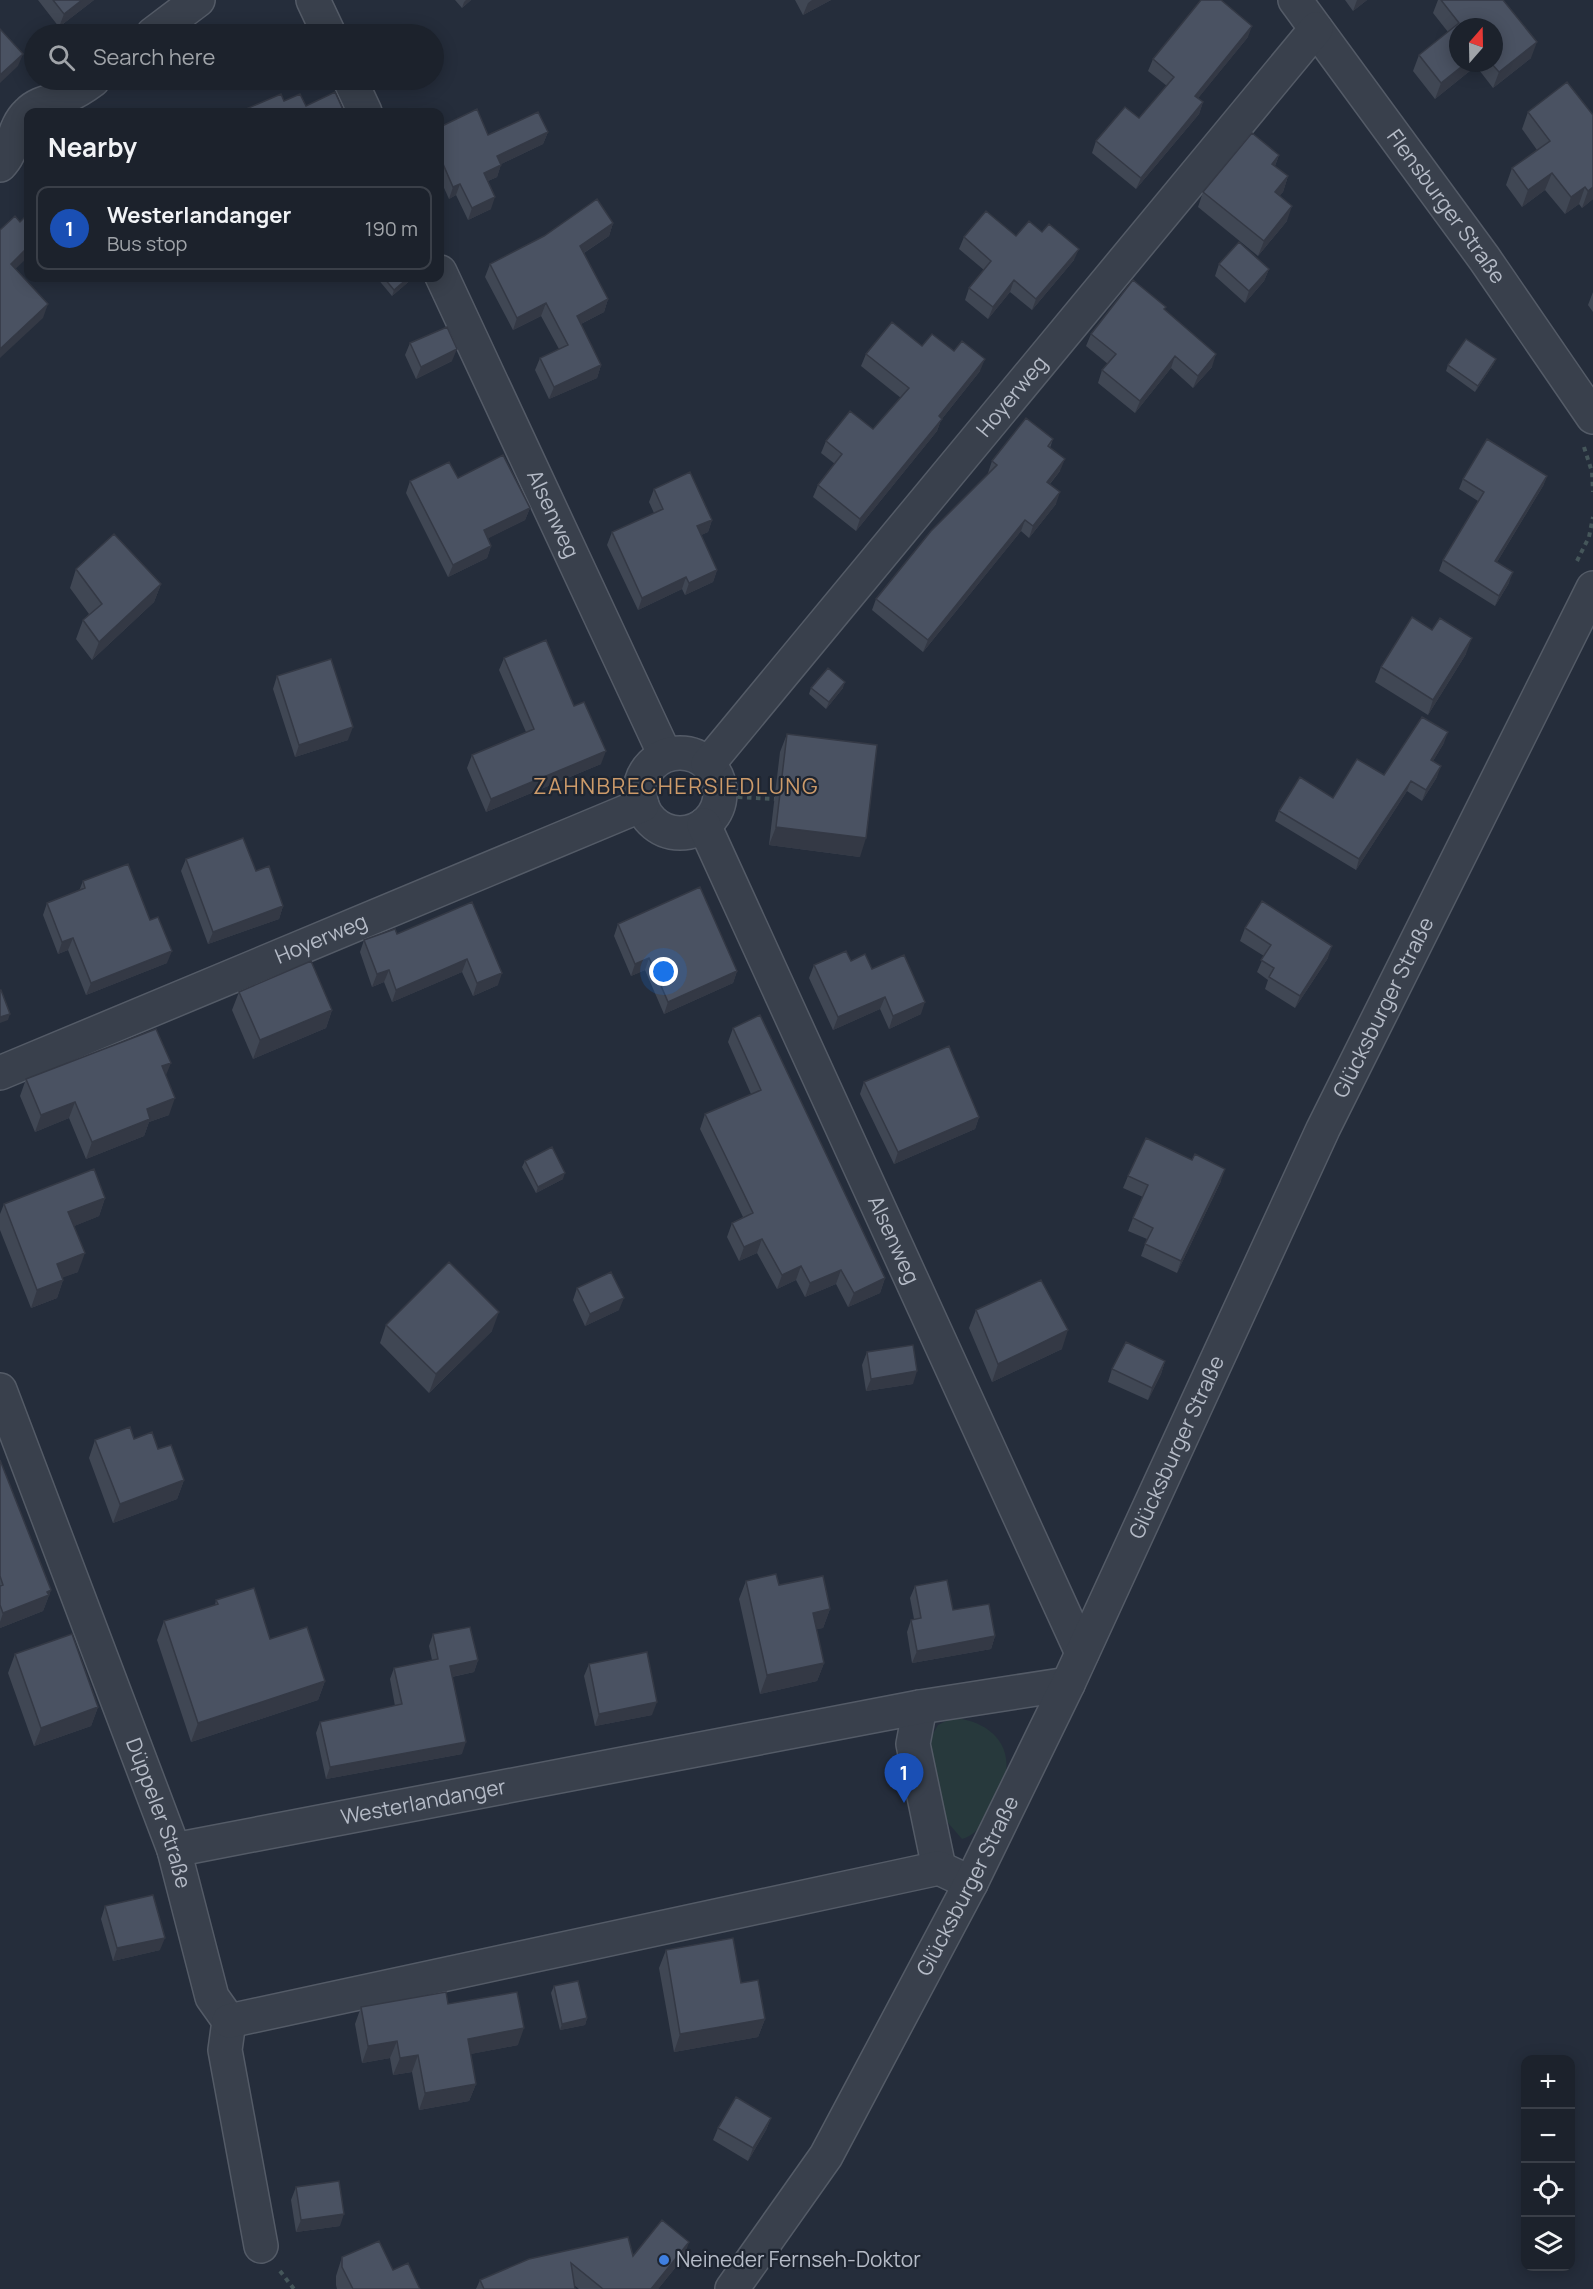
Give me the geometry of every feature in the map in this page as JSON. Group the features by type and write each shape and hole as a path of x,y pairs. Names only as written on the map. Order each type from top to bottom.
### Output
{"street":[{"path":"166,24 198,0"},
{"path":"313,0 324,24"},
{"name":"Flensburger Straße","path":"1295,0 1484,258 1593,417"},
{"name":"Hoyerweg","path":"708,764 1316,29"},
{"path":"36,108 80,90"},
{"path":"355,90 363,108"},
{"path":"0,165 7,159 15,128 24,117"},
{"name":"Alsenweg","path":"444,281 665,755"},
{"name":"Glücksburger Straße","path":"732,2289 826,2156 970,1883 1068,1684 1323,1129 1593,588"},
{"path":"688,753 708,764 715,773 720,796 712,817 704,825 686,832 667,831 647,816 640,793 646,771 665,755 688,753"},
{"name":"Hoyerweg","path":"0,1073 642,805"},
{"name":"Alsenweg","path":"704,825 1082,1653"},
{"name":"Düppeler Straße","path":"0,1390 174,1850 212,1997 229,2021"},
{"name":"Westerlandanger","path":"174,1850 920,1707 1068,1684"},
{"path":"920,1707 913,1744 939,1868"},
{"path":"261,2246 225,2050 229,2021 939,1868 970,1883"}],"path":[{"path":"720,796 775,799"}],"shaded area":[{"path":"952,1718 973,1722 992,1733 1004,1749 1006,1760 1005,1775 985,1819 978,1829 962,1839 943,1817 927,1761 930,1739 938,1725"}],"building":[{"path":"53,0 82,0 64,14"},
{"path":"1201,0 1221,0 1252,26 1195,96 1203,102 1141,178 1096,141 1125,107 1139,118 1174,77 1153,59"},
{"path":"1441,0 1503,0 1537,42 1503,69 1503,18 1455,18"},
{"path":"0,29 23,54 0,75"},
{"path":"1449,31 1449,72 1455,72 1441,83 1419,55"},
{"path":"1567,82 1593,115 1593,187 1588,191 1585,187 1571,197 1552,173 1528,190 1512,168 1550,141 1528,112"},
{"path":"335,92 342,108 248,108 281,94 284,101 300,94 306,106"},
{"path":"477,109 488,135 538,112 548,132 497,156 501,165 484,173 495,197 472,208 460,184 453,187 444,166 444,125"},
{"path":"1252,133 1279,155 1272,164 1288,176 1275,192 1292,206 1264,241 1203,192"},
{"path":"597,199 613,223 580,246 608,299 577,316 601,365 554,387 540,358 568,345 546,303 517,318 490,264 544,236"},
{"path":"986,211 1016,236 1029,221 1042,232 1049,224 1079,249 1036,299 1014,280 993,307 969,288 991,261 964,237"},
{"path":"15,216 20,222 24,218 24,251 11,264 24,278 24,282 28,282 48,304 0,349 0,230"},
{"path":"1239,242 1269,269 1249,291 1219,264"},
{"path":"1133,280 1166,307 1164,309 1216,354 1198,376 1175,356 1140,401 1102,370 1116,354 1091,334"},
{"path":"387,282 403,282 394,290"},
{"path":"892,322 922,346 932,334 954,351 962,341 985,359 939,416 942,419 860,519 818,485 842,454 826,441 850,411 873,429 909,388 866,354"},
{"path":"447,327 457,349 421,367 410,343"},
{"path":"1466,339 1496,359 1478,386 1448,365"},
{"path":"1026,418 1053,439 1048,446 1065,459 1047,482 1060,492 1033,526 1025,520 928,640 876,599 931,531 997,465 992,461"},
{"path":"1487,439 1547,476 1495,561 1513,572 1499,596 1443,560 1484,492 1463,479"},
{"path":"503,455 530,508 484,530 491,546 453,565 410,481 449,462 458,478"},
{"path":"690,472 712,520 697,526 717,570 689,583 686,577 642,598 612,532 663,509 654,489"},
{"path":"114,534 161,584 99,642 83,620 102,604 76,569"},
{"path":"1412,617 1432,630 1440,618 1472,638 1433,700 1381,667"},
{"path":"546,640 574,706 584,702 606,751 491,799 472,755 534,729 504,658"},
{"path":"331,659 353,727 299,745 277,676"},
{"path":"828,668 845,682 829,702 811,688"},
{"path":"1422,717 1448,732 1431,760 1441,766 1426,790 1411,781 1359,859 1279,811 1300,777 1333,798 1357,759 1384,775"},
{"path":"787,734 877,745 866,838 776,827"},
{"path":"243,838 256,871 269,866 283,906 213,932 186,859"},
{"path":"128,864 150,920 158,917 172,951 91,983 73,938 62,942 47,903 85,888 83,881"},
{"path":"700,887 737,971 668,1002 649,958 635,964 618,924"},
{"path":"1262,901 1332,946 1300,996 1269,977 1274,968 1261,960 1271,945 1245,928"},
{"path":"472,902 502,973 477,983 467,959 396,990 389,970 377,974 364,940 395,929 397,934"},
{"path":"846,951 851,961 865,954 872,969 904,955 925,1002 893,1016 885,997 838,1017 814,965"},
{"path":"311,961 332,1010 260,1040 239,992"},
{"path":"0,990 10,1014 0,1017"},
{"path":"760,1015 885,1278 854,1293 841,1270 810,1283 801,1266 782,1275 762,1239 744,1247 732,1223 753,1213 705,1114 761,1090 733,1028"},
{"path":"156,1029 171,1063 162,1066 175,1098 147,1109 150,1119 92,1142 75,1102 41,1115 26,1079"},
{"path":"949,1046 979,1117 898,1152 864,1082"},
{"path":"1146,1138 1192,1160 1195,1154 1225,1169 1181,1261 1145,1244 1153,1228 1133,1218 1148,1185 1128,1176"},
{"path":"552,1147 565,1173 538,1187 525,1161"},
{"path":"94,1169 105,1198 68,1212 85,1253 57,1264 63,1280 37,1290 4,1204"},
{"path":"449,1262 499,1312 436,1374 386,1325"},
{"path":"611,1272 624,1298 590,1314 577,1288"},
{"path":"1041,1280 1068,1330 998,1364 976,1310"},
{"path":"1126,1342 1165,1361 1152,1388 1112,1369"},
{"path":"913,1345 917,1371 871,1379 867,1352"},
{"path":"130,1427 134,1439 152,1432 158,1449 171,1445 184,1480 120,1504 95,1440"},
{"path":"0,1460 51,1590 47,1592 49,1595 3,1613 0,1605 0,1586 3,1585 0,1576"},
{"path":"776,1574 779,1585 823,1576 830,1609 813,1613 824,1663 767,1675 746,1581"},
{"path":"947,1580 953,1610 989,1604 995,1636 917,1651 911,1620 921,1618 915,1586"},
{"path":"254,1588 270,1639 307,1627 325,1681 198,1723 164,1621 218,1604 216,1600"},
{"path":"470,1627 478,1660 450,1666 466,1742 330,1767 320,1722 402,1704 394,1668 438,1659 433,1634"},
{"path":"72,1634 98,1707 41,1728 15,1654"},
{"path":"647,1652 657,1702 599,1714 589,1664"},
{"path":"153,1895 165,1938 117,1948 105,1906"},
{"path":"733,1938 741,1983 758,1980 765,2019 680,2034 666,1950"},
{"path":"578,1981 587,2018 562,2024 554,1986"},
{"path":"446,1992 448,2004 517,1992 524,2028 468,2039 476,2084 425,2093 418,2055 400,2058 397,2041 368,2046 361,2007"},
{"path":"736,2097 771,2118 753,2148 718,2128"},
{"path":"339,2181 344,2214 301,2220 296,2187"},
{"path":"662,2220 689,2242 651,2289 603,2289 571,2263 575,2289 484,2289 480,2280 529,2259 628,2237 633,2256"},
{"path":"379,2241 393,2270 408,2263 420,2289 353,2289 342,2267 342,2257"}],"place":[{"name":"Westerlandanger","path":"904,1803"},
{"name":"Neineder Fernseh-Doktor","path":"664,2260"}],"district":[{"name":"ZAHNBRECHERSIEDLUNG","path":"676,786"}]}
